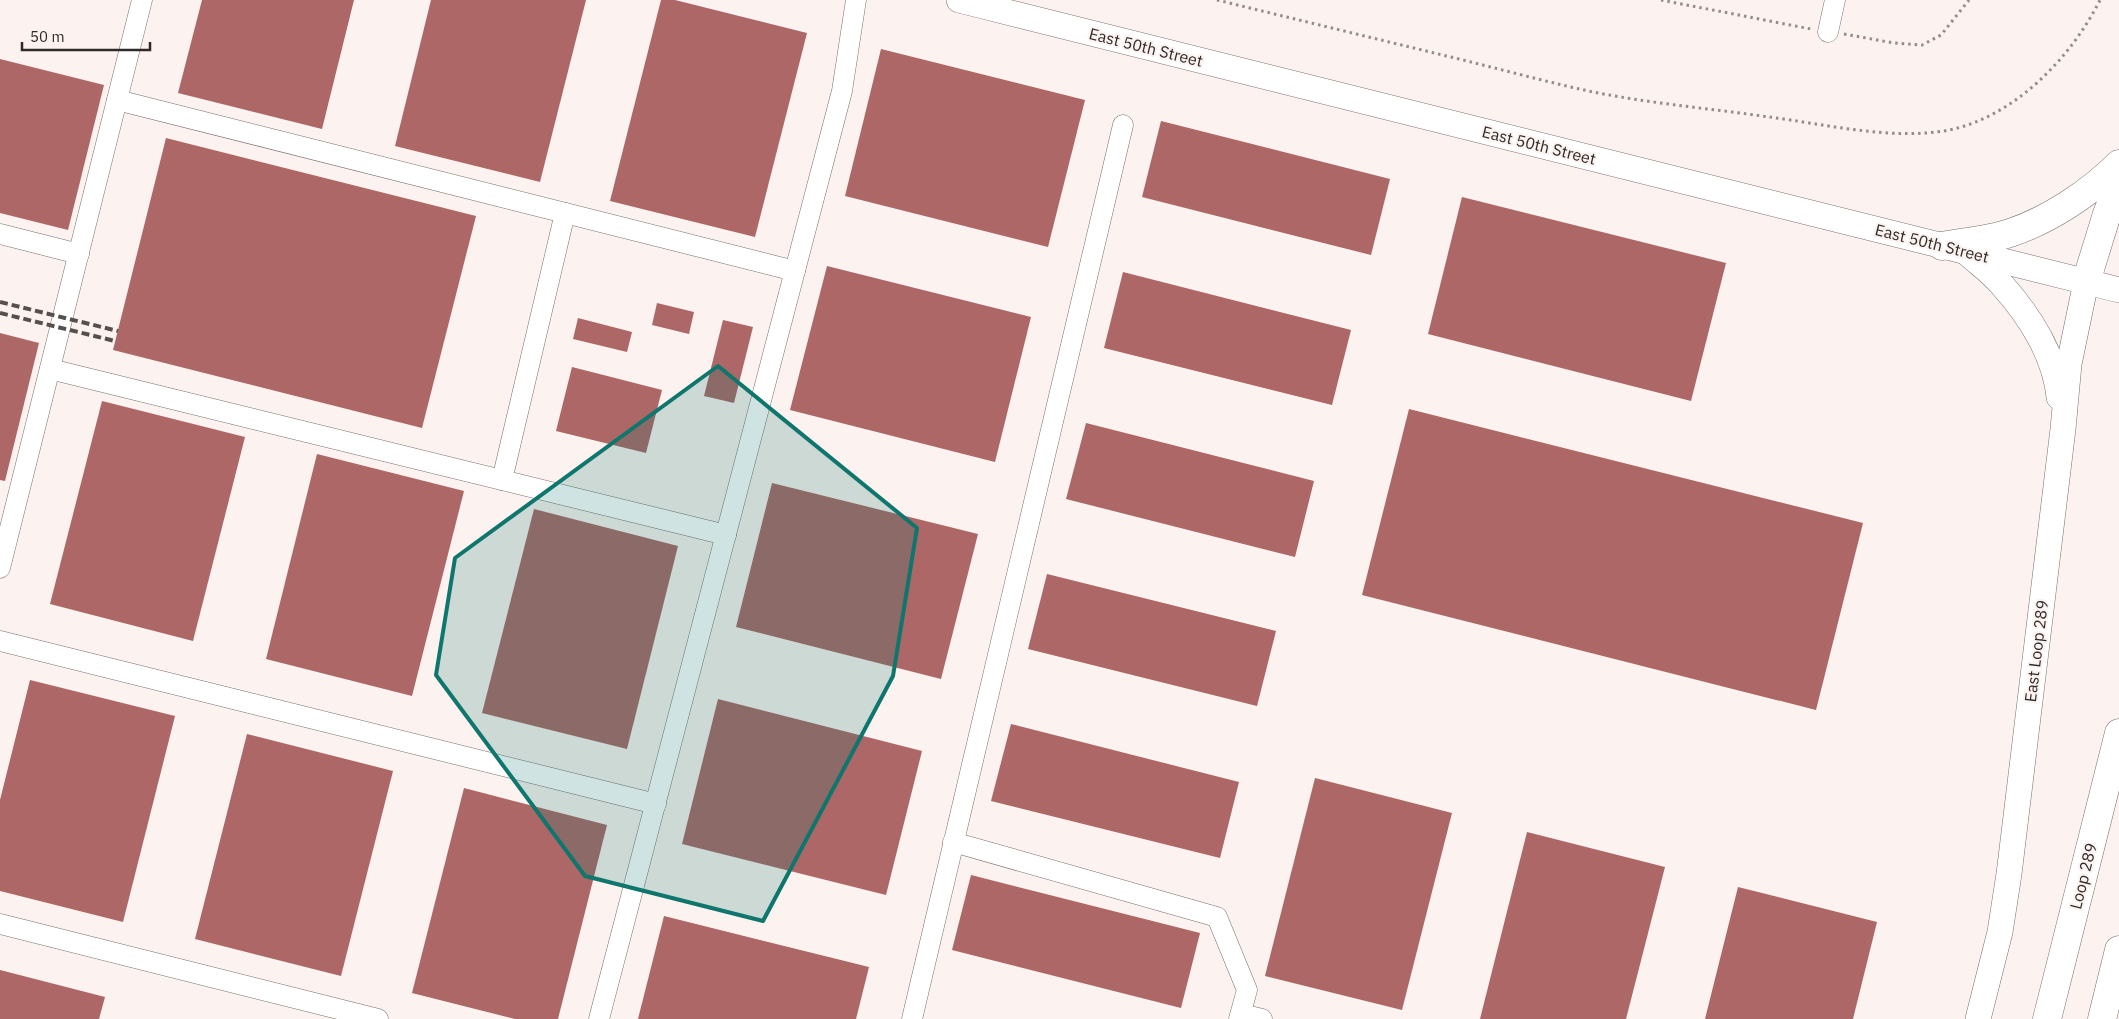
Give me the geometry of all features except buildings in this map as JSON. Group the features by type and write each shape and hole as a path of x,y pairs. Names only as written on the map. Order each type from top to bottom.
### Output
{"highway":[{"path":"1954,249 2009,234 2048,216 2085,192 2119,164"},
{"path":"2086,282 2107,214 2119,183"},
{"name":"Loop 289","path":"2047,1019 2119,733"},
{"path":"2102,1019 2119,950"}],"main road":[{"name":"East 50th Street","path":"959,0 2119,290"},
{"path":"1954,249 2002,285 2045,347 2057,379 2063,429"},
{"name":"East Loop 289","path":"1978,1019 2000,932 2009,874 2063,429 2069,364 2086,282"}],"lane":[{"path":"0,568 4,538 50,369 142,0"},
{"path":"599,1019 842,91 856,0"},
{"path":"1828,32 1835,0"},
{"path":"117,100 795,271"},
{"path":"912,1019 1123,125"},
{"path":"502,480 565,213"},
{"path":"0,234 79,254"},
{"path":"50,369 726,535"},
{"path":"0,641 656,804"},
{"path":"953,842 1217,916 1246,990 1240,1016 1262,1019"},
{"path":"0,924 378,1019"}],"path":[{"path":"1217,0 1585,90 1861,130 1928,133 1951,130 1977,122 2001,111 2042,78 2061,57 2094,12 2100,0"}],"highlighted area":[{"path":"718,366 917,528 893,676 763,921 585,876 436,675 455,558"}],"railway":[{"path":"0,302 118,331"},
{"path":"0,313 115,341"}]}
